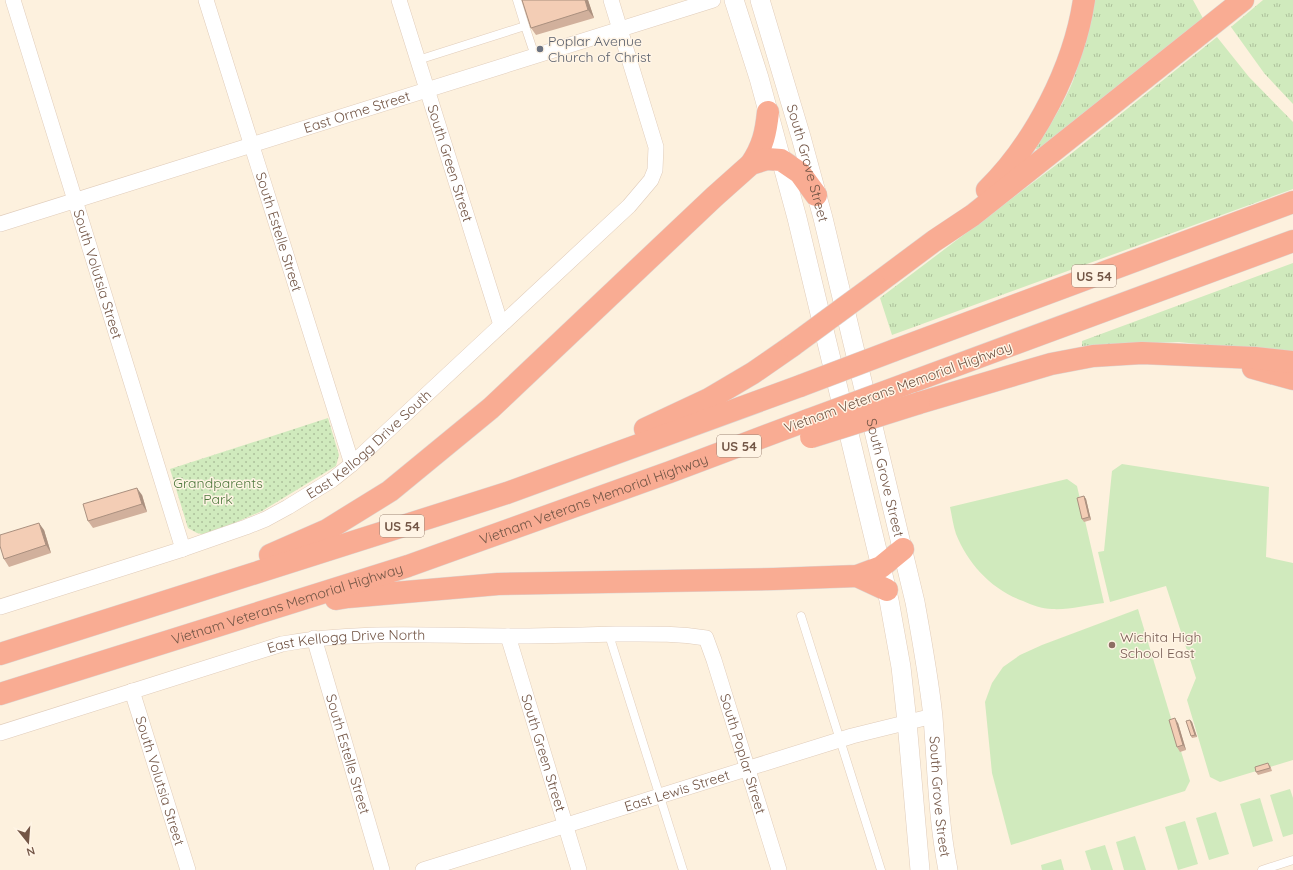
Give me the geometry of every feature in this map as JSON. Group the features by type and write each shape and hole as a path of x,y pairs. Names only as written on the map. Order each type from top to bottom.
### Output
{"highway":[{"path":"934,241 994,183 1020,153 1040,122 1058,85 1073,45 1084,0"},
{"path":"507,492 709,399 792,346 934,241 973,215 1243,0"},
{"path":"184,595 327,530 390,492 491,408 714,197 751,164 758,154 765,136 768,112"},
{"path":"751,164 767,159 781,160 800,173 816,195"},
{"name":"US 54","path":"0,654 507,492 800,386 1293,202"},
{"name":"Vietnam Veterans Memorial Highway","path":"0,694 408,566 670,472 810,428 906,384 1293,241"},
{"path":"810,428 919,403 1051,364 1093,356 1142,353 1255,358 1293,362"},
{"path":"1209,356 1293,379"},
{"path":"242,617 348,597 498,584 857,576 881,567 903,549"},
{"path":"857,576 886,590"}],"street":[{"name":"South Volutsia Street","path":"13,0 183,549"},
{"name":"South Estelle Street","path":"206,0 352,464"},
{"name":"South Green Street","path":"399,0 501,325"},
{"path":"611,0 620,29"},
{"name":"East Orme Street","path":"0,224 713,0"},
{"name":"South Grove Street","path":"734,0 768,112 799,225 886,590 896,638 907,722 920,870"},
{"name":"South Grove Street","path":"760,0 801,137 816,195 915,602 926,659 933,716 938,794 948,870"},
{"name":"East Kellogg Drive South","path":"0,607 183,549 266,519 332,480 352,464 628,206 652,180 655,170 656,147 620,29"},
{"name":"East Kellogg Drive North","path":"0,733 282,644 314,638 424,634 508,636 672,634 706,638"},
{"name":"South Green Street","path":"508,636 579,870"},
{"name":"South Estelle Street","path":"314,638 382,870"},
{"name":"South Poplar Street","path":"706,638 779,870"},
{"name":"South Volutsia Street","path":"132,691 188,870"},
{"name":"East Lewis Street","path":"423,870 839,739 933,716"}],"lane":[{"path":"517,0 535,56"},
{"path":"418,60 525,26"},
{"path":"801,616 881,870"},
{"path":"609,634 683,870"},
{"path":"1262,870 1293,860"}],"green space":[{"path":"1093,0 1193,0 1205,22 1039,151 1035,148 1051,124 1073,81 1085,41"},
{"path":"1263,0 1293,0 1293,104 1264,73 1231,27"},
{"path":"1217,37 1249,77 1293,122 1293,189 892,335 880,298 1072,153"},
{"path":"1293,263 1293,354 1179,342 1082,346 1082,341"},
{"name":"Grandparents Park","path":"328,418 339,455 336,466 262,511 207,535 197,533 188,528 170,469"},
{"path":"1122,464 1269,487 1266,557 1293,563 1293,760 1220,782 1210,777 1187,700 1196,678 1166,586 1110,602 1098,552 1104,551 1112,471"},
{"path":"1067,479 1077,486 1104,603 1065,609 1045,608 1033,605 1012,596 991,583 982,575 967,556 961,545 955,531 950,507"},
{"path":"1138,609 1190,781 1185,791 1011,845 992,773 985,702 992,683 1003,667 1020,655 1042,645"},
{"path":"1290,789 1293,798 1293,834 1283,837 1270,795"},
{"path":"1260,798 1273,841 1253,847 1240,804"},
{"path":"1216,812 1229,854 1209,860 1196,818"},
{"path":"1185,821 1198,864 1178,870 1165,827"},
{"path":"1135,836 1146,870 1124,870 1116,842"},
{"path":"1105,845 1113,870 1091,870 1085,851"},
{"path":"1061,859 1064,870 1042,870 1041,865"}],"building":[{"path":"522,0 585,0 588,10 531,28"},
{"path":"137,488 142,504 88,521 83,504"},
{"path":"1084,496 1089,517 1082,519 1077,498"},
{"path":"39,523 46,545 4,559 0,546 0,535"},
{"path":"1175,718 1183,745 1177,747 1169,720"},
{"path":"1190,720 1195,735 1191,736 1186,721"},
{"path":"1268,763 1270,768 1256,772 1255,767"}],"place":[{"name":"Poplar Avenue Church of Christ","path":"540,49"},
{"name":"Wichita High School East","path":"1112,645"}]}
